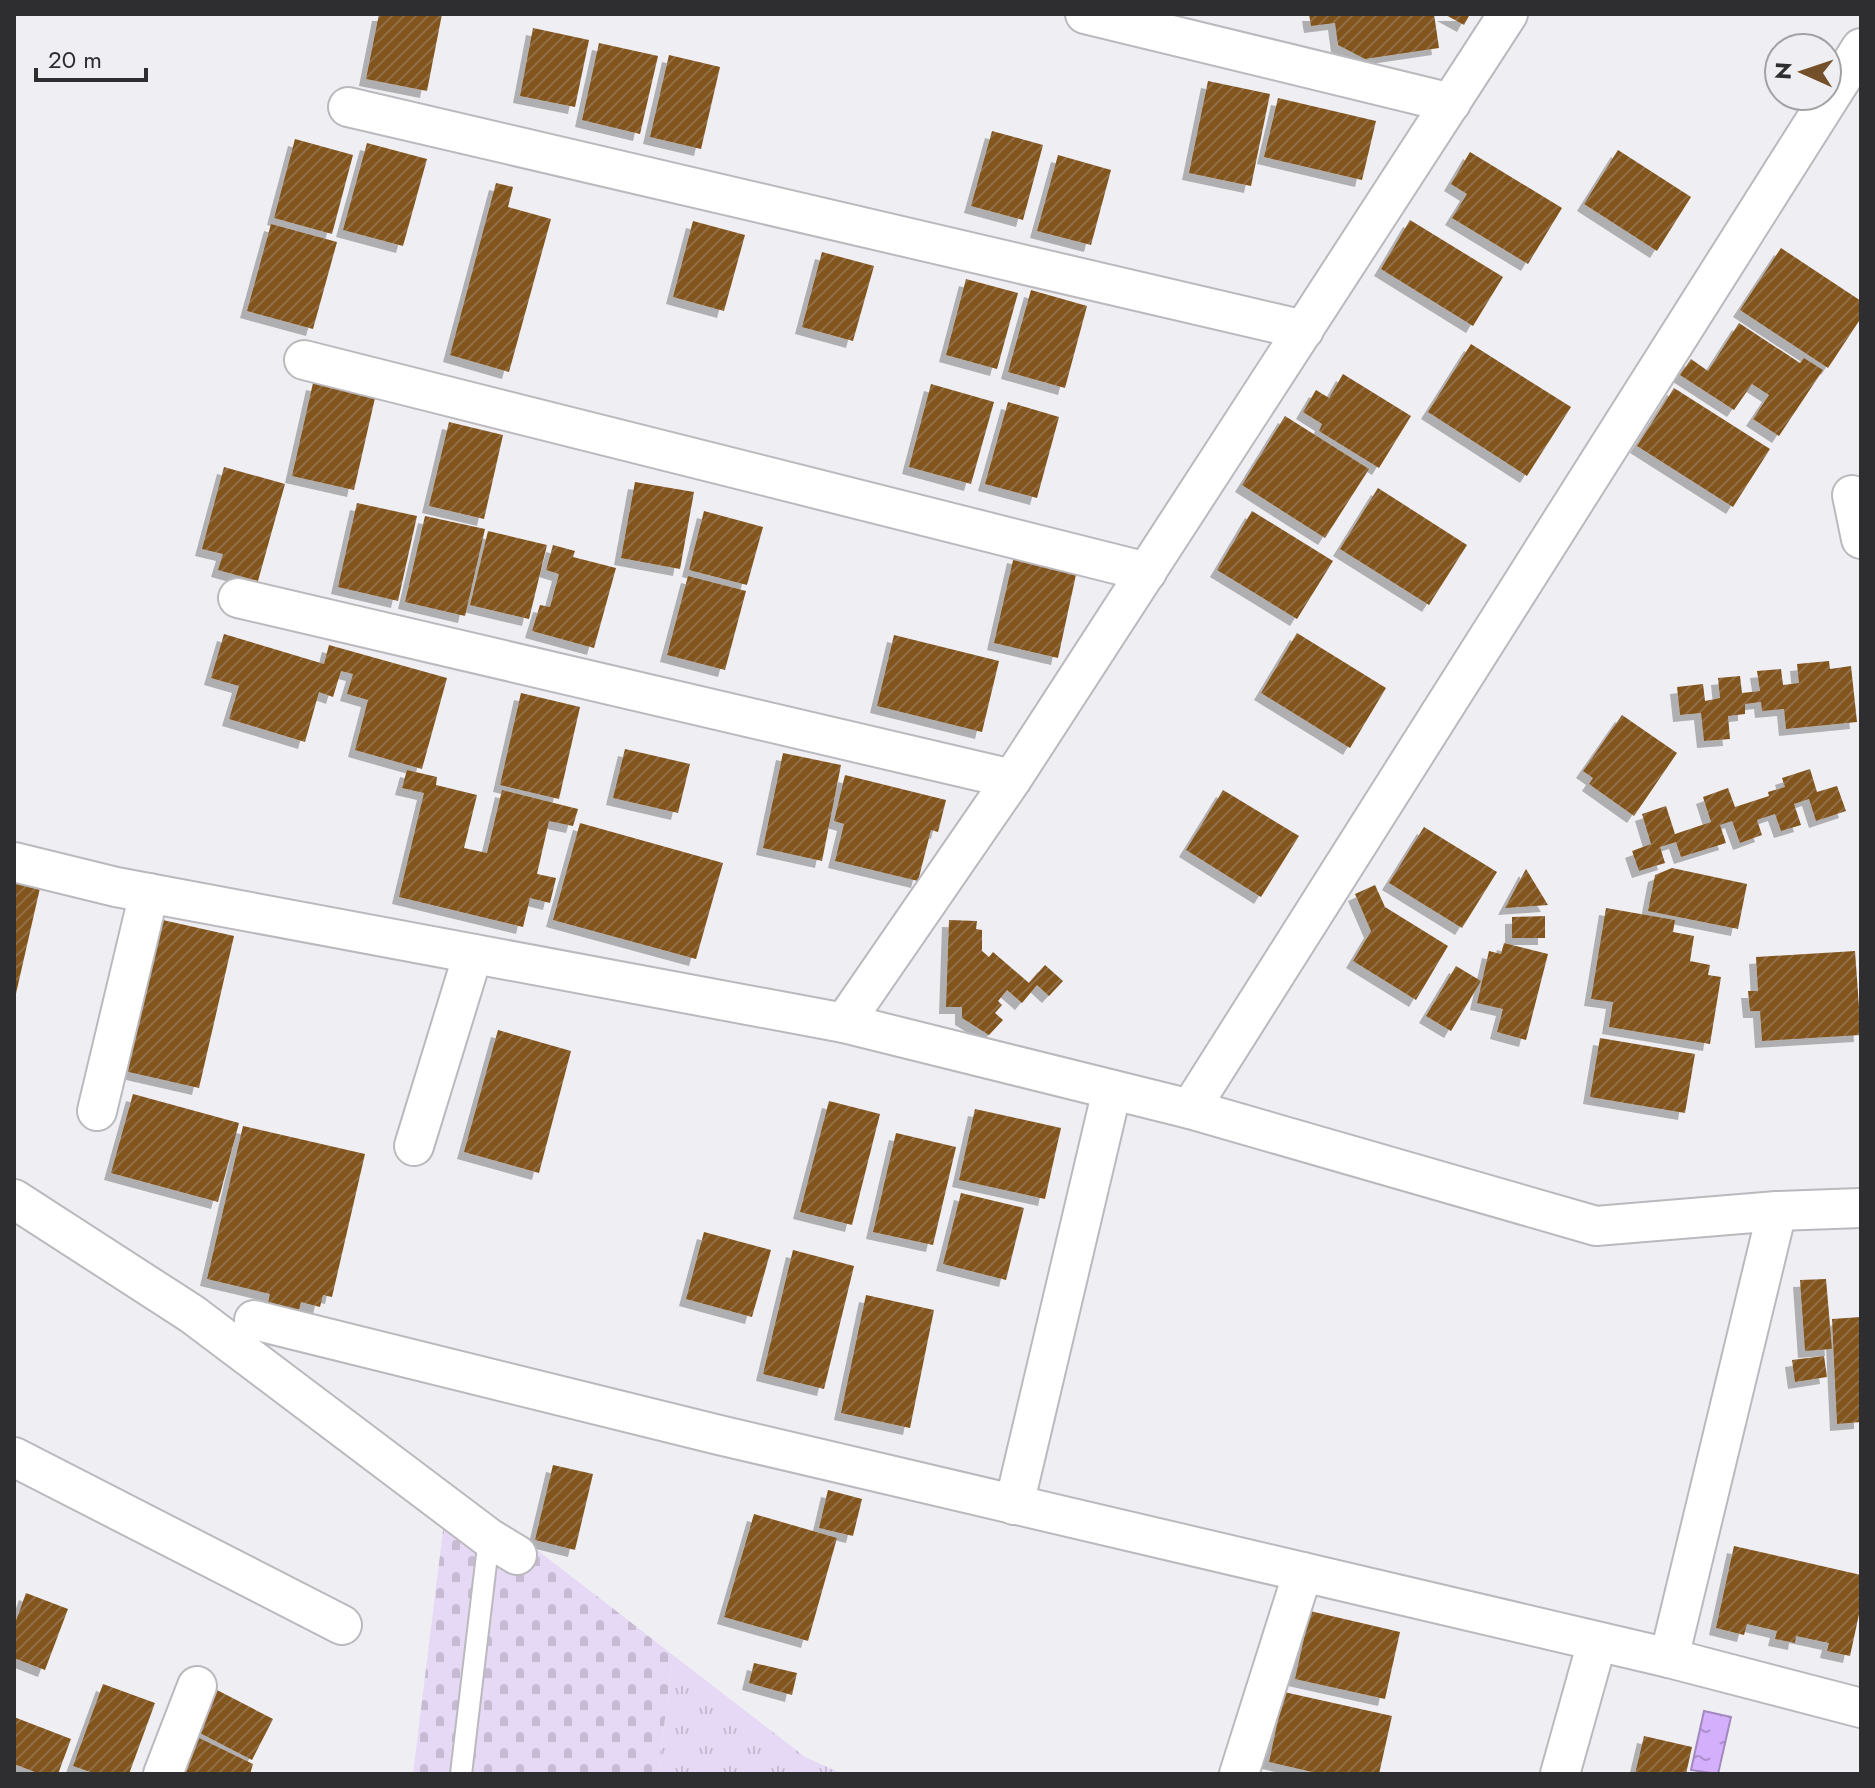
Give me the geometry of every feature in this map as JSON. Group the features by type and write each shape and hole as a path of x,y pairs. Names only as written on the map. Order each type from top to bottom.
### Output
{"street":[{"path":"1085,14 1451,103"},
{"path":"844,1023 1012,779 1508,14"},
{"path":"1190,1109 1861,48"},
{"path":"348,107 1304,330"},
{"path":"304,360 1147,572"},
{"path":"1852,495 1861,539"},
{"path":"238,598 1012,779"},
{"path":"14,862 101,884 844,1023 1190,1109 1596,1226 1777,1211 1861,1208"},
{"path":"97,1111 149,893"},
{"path":"414,1146 473,954"},
{"path":"1014,1505 1112,1090"},
{"path":"14,1199 192,1314 503,1546"},
{"path":"1669,1658 1777,1211"},
{"path":"254,1320 719,1435 1669,1658 1861,1708"},
{"path":"14,1457 342,1625"},
{"path":"1239,1774 1303,1572"},
{"path":"1560,1774 1597,1642"},
{"path":"163,1774 197,1686"}],"lane":[{"path":"461,1774 503,1546"}],"green space":[{"path":"449,1482 673,1655 658,1774 413,1774"},
{"path":"673,1655 805,1757 843,1774 658,1774"}],"water":[{"path":"1704,1711 1731,1717 1718,1774 1691,1770"}],"building":[{"path":"379,14 442,14 427,91 366,79"},
{"path":"1309,14 1434,14 1439,48 1365,59 1338,45 1335,23 1311,26"},
{"path":"1444,14 1470,14 1464,25"},
{"path":"533,28 589,40 575,107 520,96"},
{"path":"599,43 658,56 640,134 582,120"},
{"path":"669,55 720,67 701,149 650,137"},
{"path":"1208,81 1270,94 1251,186 1189,173"},
{"path":"1278,98 1376,121 1362,180 1264,157"},
{"path":"992,131 1043,145 1023,220 971,206"},
{"path":"295,139 353,155 332,234 274,218"},
{"path":"367,143 427,159 403,246 343,230"},
{"path":"1618,150 1691,197 1657,251 1584,204"},
{"path":"1470,152 1562,208 1528,264 1452,218 1467,194 1451,184"},
{"path":"1058,155 1111,170 1091,245 1037,231"},
{"path":"496,183 513,187 508,207 551,219 509,372 450,355"},
{"path":"1410,220 1503,277 1473,326 1381,269"},
{"path":"693,221 745,235 724,311 673,297"},
{"path":"271,224 337,242 313,329 247,311"},
{"path":"1781,248 1861,301 1861,318 1828,368 1740,310"},
{"path":"822,252 874,266 853,341 802,327"},
{"path":"966,279 1018,293 997,369 946,355"},
{"path":"1031,290 1087,306 1065,388 1008,372"},
{"path":"1739,323 1800,363 1804,358 1823,370 1779,436 1753,419 1769,395 1752,384 1734,410 1680,375 1691,359 1708,371"},
{"path":"1471,344 1571,407 1527,476 1428,412"},
{"path":"1343,374 1411,416 1379,468 1319,431 1322,424 1303,412 1316,390 1329,398"},
{"path":"313,383 375,398 354,490 292,476"},
{"path":"931,384 994,402 971,484 909,467"},
{"path":"1674,388 1770,449 1733,507 1637,446"},
{"path":"1008,402 1059,417 1037,498 985,484"},
{"path":"1285,416 1369,469 1325,538 1242,485"},
{"path":"449,422 503,435 484,519 429,506"},
{"path":"224,467 285,484 258,581 218,570 223,554 202,549"},
{"path":"635,482 694,492 680,569 621,558"},
{"path":"1378,488 1467,545 1429,605 1340,549"},
{"path":"357,503 417,516 398,601 338,587"},
{"path":"704,511 763,527 747,585 689,570"},
{"path":"1252,511 1333,561 1297,619 1217,570"},
{"path":"425,516 485,529 465,616 405,602"},
{"path":"488,531 547,545 529,619 470,605"},
{"path":"553,545 575,551 573,557 616,568 594,648 532,631 540,605 550,607 559,574 546,570"},
{"path":"1014,556 1077,570 1058,658 994,643"},
{"path":"688,576 746,591 725,670 667,655"},
{"path":"1297,633 1386,688 1350,748 1261,693"},
{"path":"224,634 324,664 329,645 447,678 422,769 355,750 368,700 347,694 353,674 341,671 333,697 319,692 305,742 229,719 239,686 211,678"},
{"path":"894,635 999,661 982,732 877,706"},
{"path":"1829,661 1830,669 1851,666 1857,722 1786,729 1784,709 1762,711 1761,702 1745,704 1745,714 1728,716 1730,739 1704,741 1701,713 1680,715 1677,687 1703,684 1705,701 1720,698 1718,678 1740,676 1742,693 1760,691 1757,671 1781,669 1783,685 1799,683 1797,664"},
{"path":"521,693 580,707 559,799 500,785"},
{"path":"1622,715 1677,753 1634,816 1589,784 1593,778 1583,771"},
{"path":"625,749 690,764 678,813 613,798"},
{"path":"783,753 841,765 822,861 763,848"},
{"path":"1810,769 1817,792 1837,786 1846,811 1816,821 1809,799 1794,804 1801,825 1781,831 1775,814 1757,820 1762,835 1740,843 1732,821 1720,825 1726,843 1681,857 1676,842 1660,847 1665,863 1639,871 1632,851 1651,844 1642,814 1666,806 1675,834 1711,822 1703,797 1728,788 1735,807 1769,796 1768,792 1785,787 1782,778"},
{"path":"407,770 437,777 436,785 477,795 464,848 487,853 502,790 578,809 573,826 549,821 537,874 556,878 550,903 530,898 523,927 399,897 424,793 402,788"},
{"path":"845,775 946,800 938,832 931,830 918,881 835,861 844,824 834,821"},
{"path":"1223,790 1299,836 1261,897 1186,850"},
{"path":"580,823 723,863 696,959 553,920"},
{"path":"1424,827 1497,872 1462,928 1389,883"},
{"path":"1672,868 1747,884 1738,929 1648,911 1655,875"},
{"path":"1526,869 1548,905 1505,908"},
{"path":"14,882 40,888 15,998 14,998"},
{"path":"1375,885 1385,907 1448,946 1416,1000 1353,961 1371,931 1355,894"},
{"path":"1606,908 1675,920 1673,932 1694,936 1690,961 1710,965 1708,975 1721,977 1710,1044 1609,1027 1613,1002 1591,999"},
{"path":"1545,916 1545,938 1512,938 1512,917"},
{"path":"154,918 234,936 199,1088 120,1070"},
{"path":"949,920 977,921 976,929 982,930 982,951 989,957 993,952 1029,983 1045,965 1063,981 1049,996 1037,985 1022,1003 1007,990 998,1001 1002,1005 995,1013 1003,1020 989,1035 962,1018 962,1007 946,1007"},
{"path":"1504,943 1548,954 1526,1040 1497,1032 1503,1009 1477,1003 1489,951 1501,954"},
{"path":"1855,951 1861,1035 1762,1041 1760,1011 1750,1011 1748,991 1758,991 1756,957"},
{"path":"1456,966 1481,981 1451,1031 1426,1016"},
{"path":"498,1030 571,1051 539,1173 464,1152"},
{"path":"1600,1038 1695,1054 1685,1113 1590,1097"},
{"path":"133,1094 239,1123 218,1202 111,1173"},
{"path":"829,1101 880,1114 852,1225 800,1212"},
{"path":"975,1109 1061,1128 1045,1199 959,1180"},
{"path":"243,1126 365,1154 332,1297 323,1295 320,1307 301,1302 297,1319 266,1312 270,1294 207,1279"},
{"path":"896,1133 956,1147 933,1245 873,1232"},
{"path":"961,1193 1024,1208 1006,1280 943,1264"},
{"path":"704,1232 771,1250 752,1317 686,1299"},
{"path":"793,1250 854,1266 824,1389 763,1374"},
{"path":"1826,1279 1832,1349 1805,1351 1800,1280"},
{"path":"866,1295 934,1310 910,1428 841,1413"},
{"path":"1861,1317 1861,1422 1837,1424 1832,1319"},
{"path":"1824,1356 1827,1377 1795,1382 1792,1360"},
{"path":"553,1465 593,1474 575,1550 535,1540"},
{"path":"828,1490 862,1499 853,1536 819,1528"},
{"path":"754,1514 837,1538 808,1641 724,1617"},
{"path":"1734,1546 1861,1575 1861,1605 1850,1656 1827,1651 1829,1643 1796,1636 1795,1643 1775,1639 1777,1631 1747,1624 1744,1635 1716,1628"},
{"path":"26,1593 68,1609 45,1670 14,1658 14,1626"},
{"path":"1310,1611 1400,1632 1385,1699 1295,1679"},
{"path":"754,1663 797,1673 792,1695 749,1683"},
{"path":"103,1684 155,1703 129,1774 96,1774 73,1766"},
{"path":"217,1690 273,1719 252,1760 196,1731"},
{"path":"1284,1692 1392,1716 1379,1774 1321,1774 1269,1762"},
{"path":"14,1717 71,1739 58,1774 40,1774 14,1764"},
{"path":"193,1735 253,1764 250,1774 179,1774"},
{"path":"1644,1736 1692,1747 1686,1774 1635,1774"}]}
